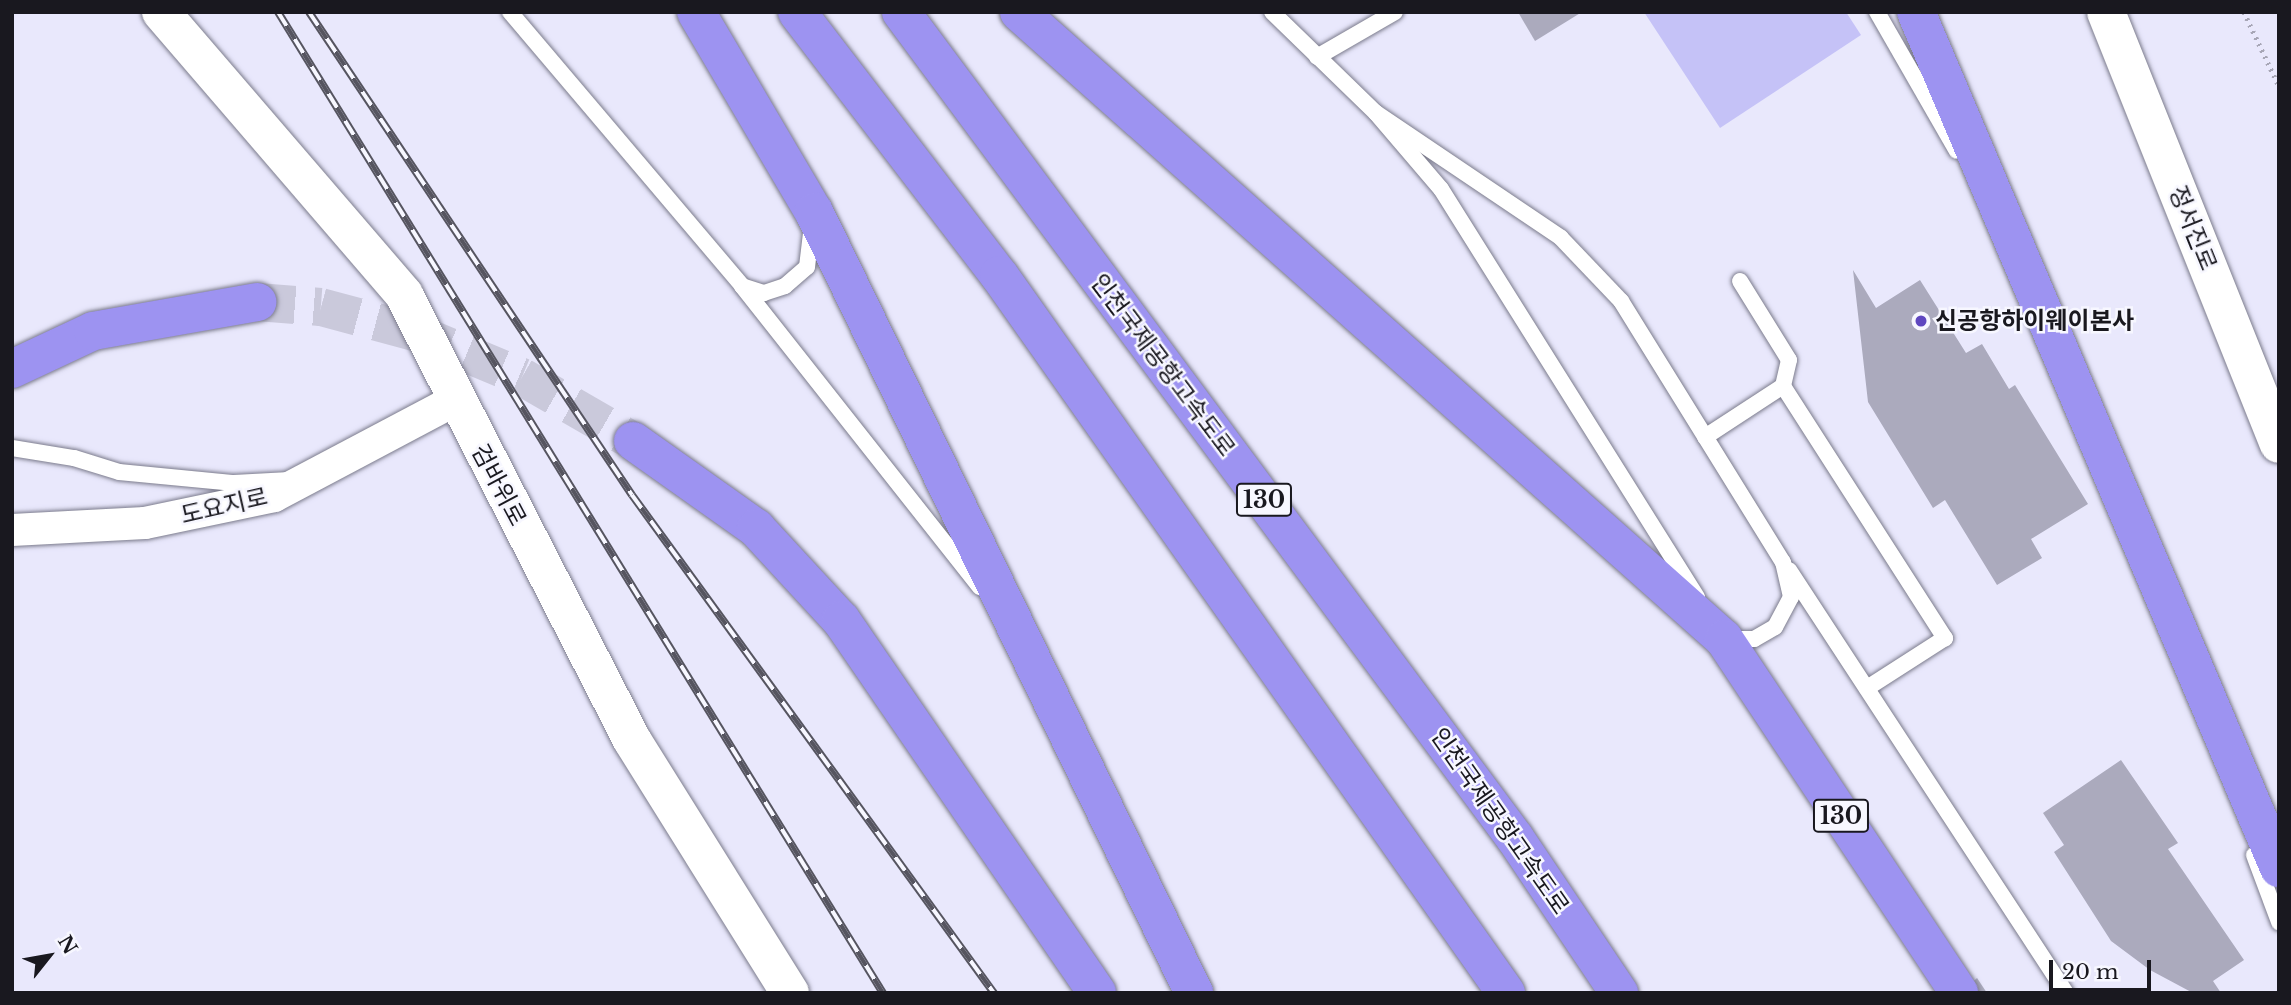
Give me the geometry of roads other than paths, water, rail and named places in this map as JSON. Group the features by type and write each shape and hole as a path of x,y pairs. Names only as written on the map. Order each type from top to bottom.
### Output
{"highway":[{"path":"696,12 814,212 1194,993"},
{"path":"797,12 999,275 1506,993"},
{"name":"인천국제공항고속도로","path":"901,12 1515,838 1619,993"},
{"name":"130","path":"1019,12 1724,639 1959,993"},
{"path":"1916,12 2279,868"},
{"path":"12,369 93,331 257,302"},
{"path":"633,441 756,528 841,620 1097,993"}],"street":[{"name":"검바위로","path":"161,12 404,295 455,400 632,740 790,993"},
{"name":"정서진로","path":"2106,12 2279,444"},
{"name":"도요지로","path":"12,530 145,523 274,496 299,480 455,400"}],"lane":[{"path":"510,12 742,286 1023,642"},
{"path":"1272,12 1376,113 1441,188 1724,639 1754,639 1775,626 1791,597 1783,562"},
{"path":"1317,57 1395,12"},
{"path":"1878,12 1960,158 2178,653 2279,922"},
{"path":"1376,113 1561,238 1591,265 1621,301 1783,562 2066,993"},
{"path":"742,286 764,293 785,286 807,267 814,212"},
{"path":"1705,437 1783,386 1789,360 1740,281"},
{"path":"1783,386 1945,638 1867,688"},
{"path":"12,449 74,458 119,472 234,483 299,480"}],"tunnel":[{"path":"257,302 321,307 414,332 522,377 633,441"}],"railway":[{"path":"278,12 883,993"},
{"path":"309,12 632,495 994,993"}],"place":[{"name":"신공항하이웨이본사","path":"1921,321"}]}
